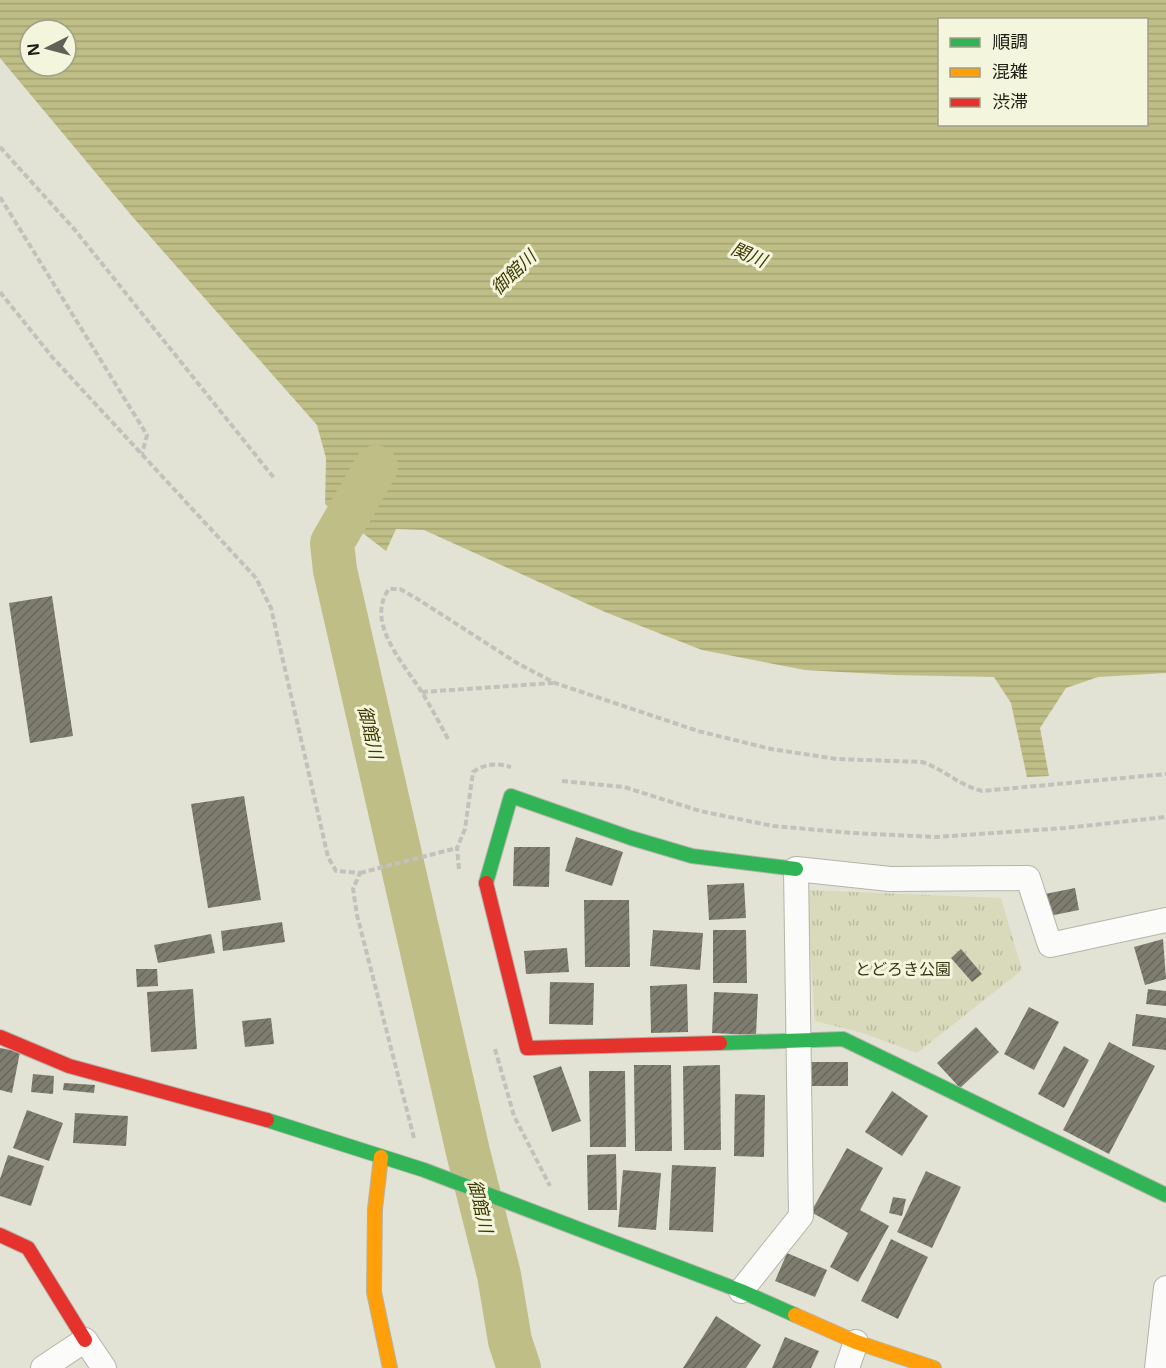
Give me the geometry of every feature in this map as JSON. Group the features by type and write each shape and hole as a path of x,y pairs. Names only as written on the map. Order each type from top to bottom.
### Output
{"street":[{"path":"1166,920 1050,945 1028,878 890,879 692,856 631,838 511,796 486,883 527,1048 843,1039 1166,1195"},
{"path":"741,1291 801,1216 796,869"},
{"path":"0,1037 69,1066 308,1131 424,1170 445,1180 549,1217 741,1291 856,1342 934,1368"},
{"path":"381,1157 374,1220 374,1292 390,1368"},
{"path":"0,1235 28,1248 104,1368"},
{"path":"1157,1368 1166,1288"},
{"path":"43,1368 86,1340"},
{"path":"847,1368 856,1342"}],"path":[{"path":"0,147 75,230 274,478"},
{"path":"0,197 147,435 142,455"},
{"path":"0,292 53,358 256,578 271,608 282,644 322,837 328,857 336,871 360,873 457,848"},
{"path":"448,739 422,692 390,648 382,611 383,598 389,589 400,590 416,598 517,663 555,683 698,731 771,749 837,759 922,762 933,765 956,782 982,791 1166,774"},
{"path":"422,692 555,683"},
{"path":"460,881 457,848 465,829 473,772 484,765 498,763 522,770"},
{"path":"554,779 624,788 700,811 773,826 852,833 936,837 1065,828 1166,817"},
{"path":"360,873 353,889 357,915 400,1094 424,1170"},
{"path":"493,1041 514,1116 570,1226"}],"green space":[{"name":"とどろき公園","path":"806,890 1001,898 1022,970 917,1053 863,1033 815,1021"}],"water":[{"name":"関川","path":"0,0 1166,0 1166,673 1098,677 1066,688 1040,728 1049,776 1027,777 1011,703 994,677 805,670 702,650 605,612 424,530 396,529 386,551 325,504 326,458 317,425 131,215 0,58"}],"building":[{"path":"52,596 73,736 30,743 9,603"},
{"path":"244,796 261,900 208,908 191,804"},
{"path":"576,837 623,852 612,886 565,871"},
{"path":"514,847 550,847 549,887 513,886"},
{"path":"744,883 746,918 709,920 707,885"},
{"path":"1075,888 1079,910 1044,917 1040,895"},
{"path":"584,900 629,900 630,967 585,967"},
{"path":"282,922 285,942 223,951 221,931"},
{"path":"653,930 703,933 700,970 650,966"},
{"path":"713,930 746,930 747,983 713,983"},
{"path":"211,934 215,953 158,963 154,945"},
{"path":"1163,939 1166,979 1145,985 1134,947"},
{"path":"567,948 569,972 526,974 524,951"},
{"path":"961,949 982,974 972,982 951,958"},
{"path":"136,969 157,969 158,986 137,987"},
{"path":"550,982 594,983 593,1025 549,1024"},
{"path":"687,984 688,1032 651,1033 650,986"},
{"path":"193,989 197,1049 151,1052 147,992"},
{"path":"1148,989 1166,991 1166,1006 1146,1004"},
{"path":"714,992 758,994 756,1035 712,1033"},
{"path":"1029,1007 1059,1022 1034,1070 1004,1054"},
{"path":"1136,1014 1166,1018 1166,1050 1132,1046"},
{"path":"271,1018 274,1044 245,1047 242,1021"},
{"path":"976,1027 999,1052 960,1088 937,1063"},
{"path":"1109,1042 1155,1066 1109,1154 1063,1130"},
{"path":"1064,1046 1089,1060 1064,1108 1038,1094"},
{"path":"0,1048 20,1052 12,1093 0,1090"},
{"path":"810,1062 848,1062 848,1086 810,1086"},
{"path":"634,1065 671,1065 672,1151 635,1151"},
{"path":"720,1065 721,1150 684,1150 683,1066"},
{"path":"561,1066 581,1121 552,1132 533,1076"},
{"path":"589,1071 625,1071 626,1147 590,1147"},
{"path":"33,1074 54,1076 53,1094 31,1092"},
{"path":"64,1083 95,1085 94,1093 63,1090"},
{"path":"892,1091 928,1116 902,1156 865,1132"},
{"path":"735,1094 765,1095 764,1157 734,1156"},
{"path":"27,1110 63,1123 49,1161 13,1148"},
{"path":"75,1113 128,1116 126,1146 73,1143"},
{"path":"847,1148 883,1168 860,1210 889,1226 858,1282 830,1267 848,1233 811,1212"},
{"path":"616,1154 617,1210 588,1210 587,1155"},
{"path":"8,1155 44,1166 31,1206 0,1196 0,1179"},
{"path":"672,1165 716,1167 713,1232 669,1230"},
{"path":"623,1170 661,1173 656,1230 618,1227"},
{"path":"926,1171 961,1187 932,1248 897,1232"},
{"path":"893,1197 906,1199 902,1216 889,1213"},
{"path":"891,1239 928,1257 898,1319 861,1301"},
{"path":"787,1253 827,1270 815,1297 775,1281"},
{"path":"716,1316 761,1345 746,1368 683,1368"},
{"path":"785,1337 819,1351 811,1368 772,1368"}],"waterway":[{"name":"御館川","path":"376,467 332,543 335,570 468,1152 499,1275 510,1341 519,1368"}],"traffic: fast":[{"path":"486,883 511,796 631,838 692,856 796,869"},
{"path":"720,1043 843,1039 1166,1195"},
{"path":"267,1120 424,1170 741,1291 795,1315"}],"traffic: slow":[{"path":"381,1157 375,1209 374,1292 390,1368"},
{"path":"795,1315 856,1342 934,1368"}],"traffic: jam":[{"path":"486,883 527,1048 720,1043"},
{"path":"0,1037 69,1066 267,1120"},
{"path":"0,1235 28,1248 85,1340"}]}
